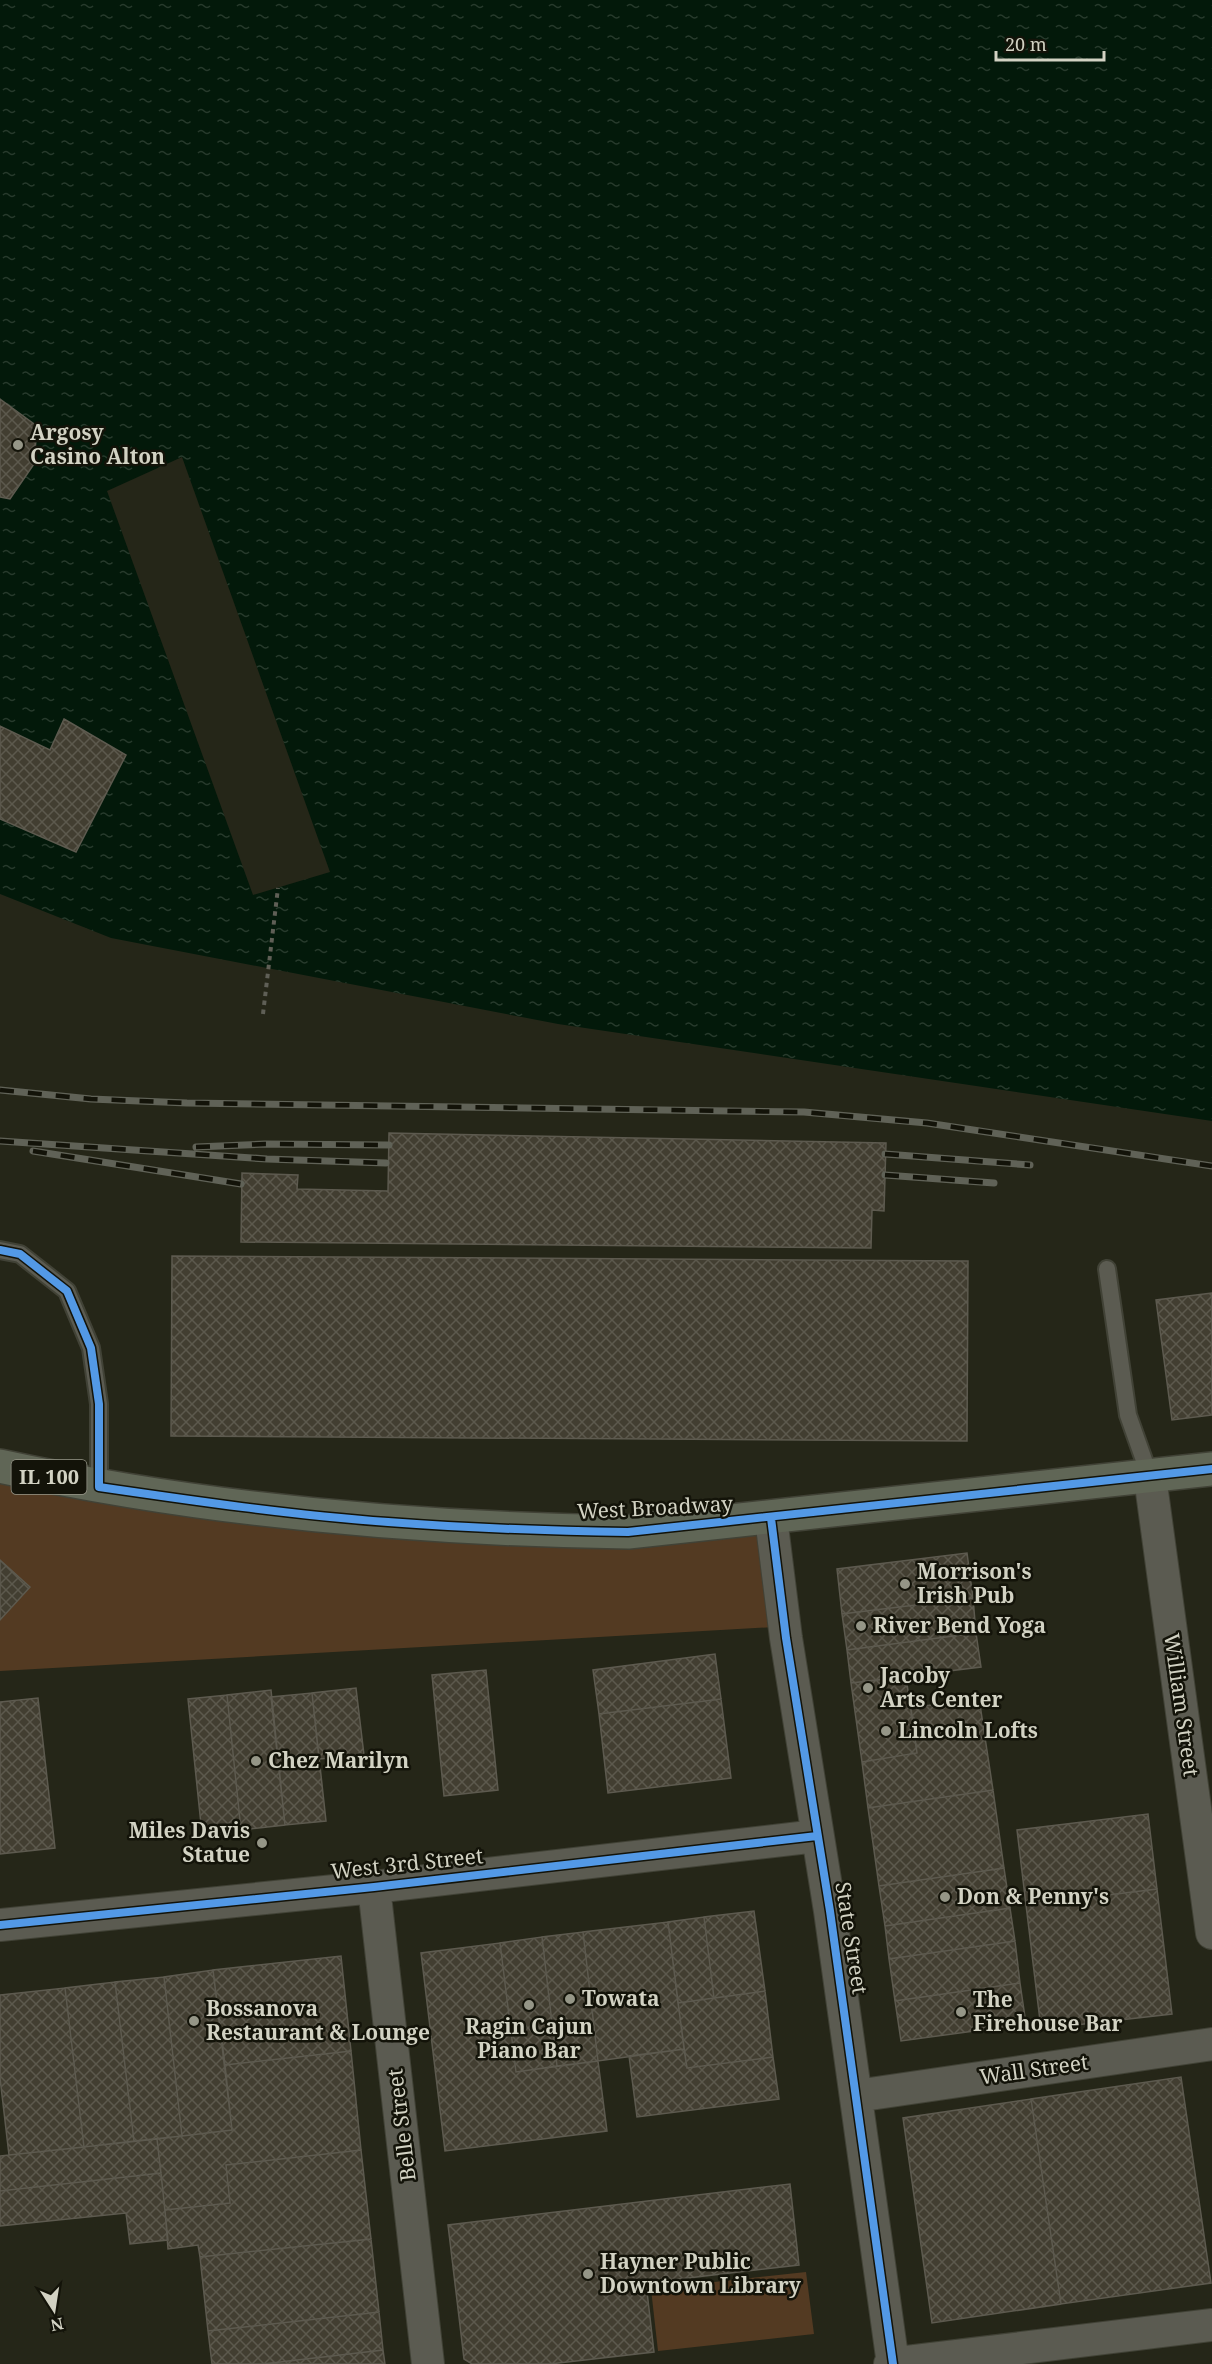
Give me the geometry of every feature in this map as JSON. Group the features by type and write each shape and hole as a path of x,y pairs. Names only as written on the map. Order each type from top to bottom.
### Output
{"main road":[{"name":"West Broadway","path":"0,1466 99,1487 224,1505 387,1522 550,1531 628,1532 1212,1469"},
{"path":"0,1488 36,1474"}],"street":[{"name":"William Street","path":"1150,1477 1212,1933"},
{"name":"State Street","path":"771,1518 786,1638 830,1911 892,2364"},
{"name":"West 3rd Street","path":"0,1924 374,1887 817,1836"},
{"name":"Belle Street","path":"374,1887 428,2364"},
{"name":"Wall Street","path":"856,2096 1212,2044"},
{"path":"892,2364 1212,2325"}],"lane":[{"path":"0,1250 21,1254 67,1291 91,1348 99,1404 99,1487"},
{"path":"1107,1269 1128,1415 1150,1477"}],"path":[{"path":"263,1014 278,888"}],"shaded area":[{"path":"0,1480 762,1533 775,1627 0,1671"},
{"path":"806,2272 814,2334 658,2351 651,2289"}],"water":[{"path":"0,0 1212,0 1212,1121 558,1024 111,938 0,894"}],"pier":[{"path":"182,457 330,872 253,895 107,491"}],"building":[{"name":"Argosy Casino Alton","path":"0,399 37,426 34,464 10,499 0,497"},
{"path":"64,719 126,755 76,852 0,819 0,726 50,750"},
{"path":"389,1133 886,1143 884,1211 872,1210 871,1248 241,1242 242,1173 298,1175 297,1189 388,1191"},
{"path":"172,1256 968,1261 967,1441 171,1436"},
{"path":"1212,1293 1212,1415 1172,1420 1156,1300"},
{"name":"Morrison's Irish Pub","path":"967,1553 973,1598 842,1614 837,1569"},
{"path":"0,1560 30,1587 0,1620"},
{"path":"973,1598 976,1633 847,1650 842,1614"},
{"path":"976,1633 981,1667 851,1683 847,1650"},
{"path":"715,1654 721,1699 599,1714 593,1670"},
{"path":"486,1670 498,1790 444,1796 432,1675"},
{"name":"Lincoln Lofts","path":"906,1677 917,1753 862,1762 851,1683"},
{"path":"356,1688 364,1755 319,1759 312,1693"},
{"name":"Chez Marilyn","path":"271,1690 285,1825 241,1830 227,1695"},
{"path":"312,1693 326,1821 285,1825 271,1697"},
{"path":"227,1695 241,1830 202,1834 188,1699"},
{"path":"38,1698 55,1848 0,1854 0,1702"},
{"path":"979,1698 993,1790 868,1808 862,1762 917,1753 911,1708"},
{"path":"721,1699 731,1778 608,1793 599,1714"},
{"path":"993,1790 1004,1868 879,1886 868,1808"},
{"path":"1148,1814 1157,1889 1026,1905 1017,1830"},
{"name":"Don & Penny's","path":"1004,1868 1010,1908 885,1926 879,1886"},
{"path":"1157,1889 1172,2014 1041,2029 1026,1905"},
{"path":"1010,1908 1015,1941 889,1959 885,1926"},
{"path":"754,1911 765,1991 714,1998 704,1917"},
{"path":"704,1917 714,1998 678,2003 668,1922"},
{"path":"668,1922 684,2049 598,2061 583,1932"},
{"name":"Towata","path":"583,1932 598,2061 557,2066 542,1937"},
{"name":"Ragin Cajun Piano Bar","path":"542,1937 557,2066 516,2072 500,1943"},
{"path":"1015,1941 1020,1983 895,2001 889,1959"},
{"path":"500,1943 516,2072 598,2061 607,2131 445,2151 421,1953"},
{"path":"341,1956 351,2051 225,2065 213,1970"},
{"name":"Bossanova Restaurant & Lounge","path":"213,1970 232,2130 182,2136 164,1977"},
{"path":"164,1977 182,2136 134,2141 115,1982"},
{"path":"115,1982 134,2141 84,2147 65,1988"},
{"name":"The Firehouse Bar","path":"1020,1983 1026,2024 901,2041 895,2001"},
{"path":"65,1988 84,2147 9,2155 0,2078 0,1995"},
{"path":"765,1991 773,2057 687,2068 678,2003"},
{"path":"684,2049 687,2068 773,2057 779,2099 637,2117 629,2056"},
{"path":"351,2051 361,2150 226,2165 230,2203 165,2210 157,2139 232,2130 225,2065"},
{"path":"1181,2077 1211,2283 1061,2304 1031,2099"},
{"path":"1031,2099 1061,2304 932,2323 903,2118"},
{"path":"157,2139 161,2173 0,2191 0,2156"},
{"path":"361,2150 371,2239 200,2257 198,2245 168,2249 165,2210 230,2203 226,2165"},
{"path":"161,2173 168,2240 130,2244 126,2213 0,2226 0,2191"},
{"name":"Hayner Public Downtown Library","path":"790,2184 799,2265 646,2283 654,2352 550,2364 472,2364 464,2359 448,2225"},
{"path":"371,2239 379,2312 208,2331 200,2257"},
{"path":"379,2312 383,2350 263,2364 212,2364 208,2331"},
{"path":"383,2350 385,2364 263,2364"}],"railway":[{"path":"0,1090 91,1099 187,1103 804,1112 927,1123 1212,1166"},
{"path":"0,1141 267,1159 386,1163"},
{"path":"196,1147 265,1144 389,1145"},
{"path":"33,1151 241,1184"},
{"path":"885,1154 1030,1165"},
{"path":"885,1175 994,1183"}],"cycle path":[{"path":"0,1250 20,1254 67,1291 91,1348 99,1404 99,1487 315,1516 478,1528 628,1532 1212,1469"},
{"path":"771,1518 786,1638 830,1911 893,2364"},
{"path":"0,1925 374,1887 817,1836"}],"place":[{"name":"Argosy Casino Alton","path":"18,445"},
{"name":"Morrison's Irish Pub","path":"905,1584"},
{"name":"River Bend Yoga","path":"861,1626"},
{"name":"Jacoby Arts Center","path":"868,1688"},
{"name":"Lincoln Lofts","path":"886,1731"},
{"name":"Chez Marilyn","path":"256,1761"},
{"name":"Miles Davis Statue","path":"262,1843"},
{"name":"Don & Penny's","path":"945,1897"},
{"name":"Towata","path":"570,1999"},
{"name":"Ragin Cajun Piano Bar","path":"529,2005"},
{"name":"The Firehouse Bar","path":"961,2012"},
{"name":"Bossanova Restaurant & Lounge","path":"194,2021"},
{"name":"Hayner Public Downtown Library","path":"588,2274"}]}
